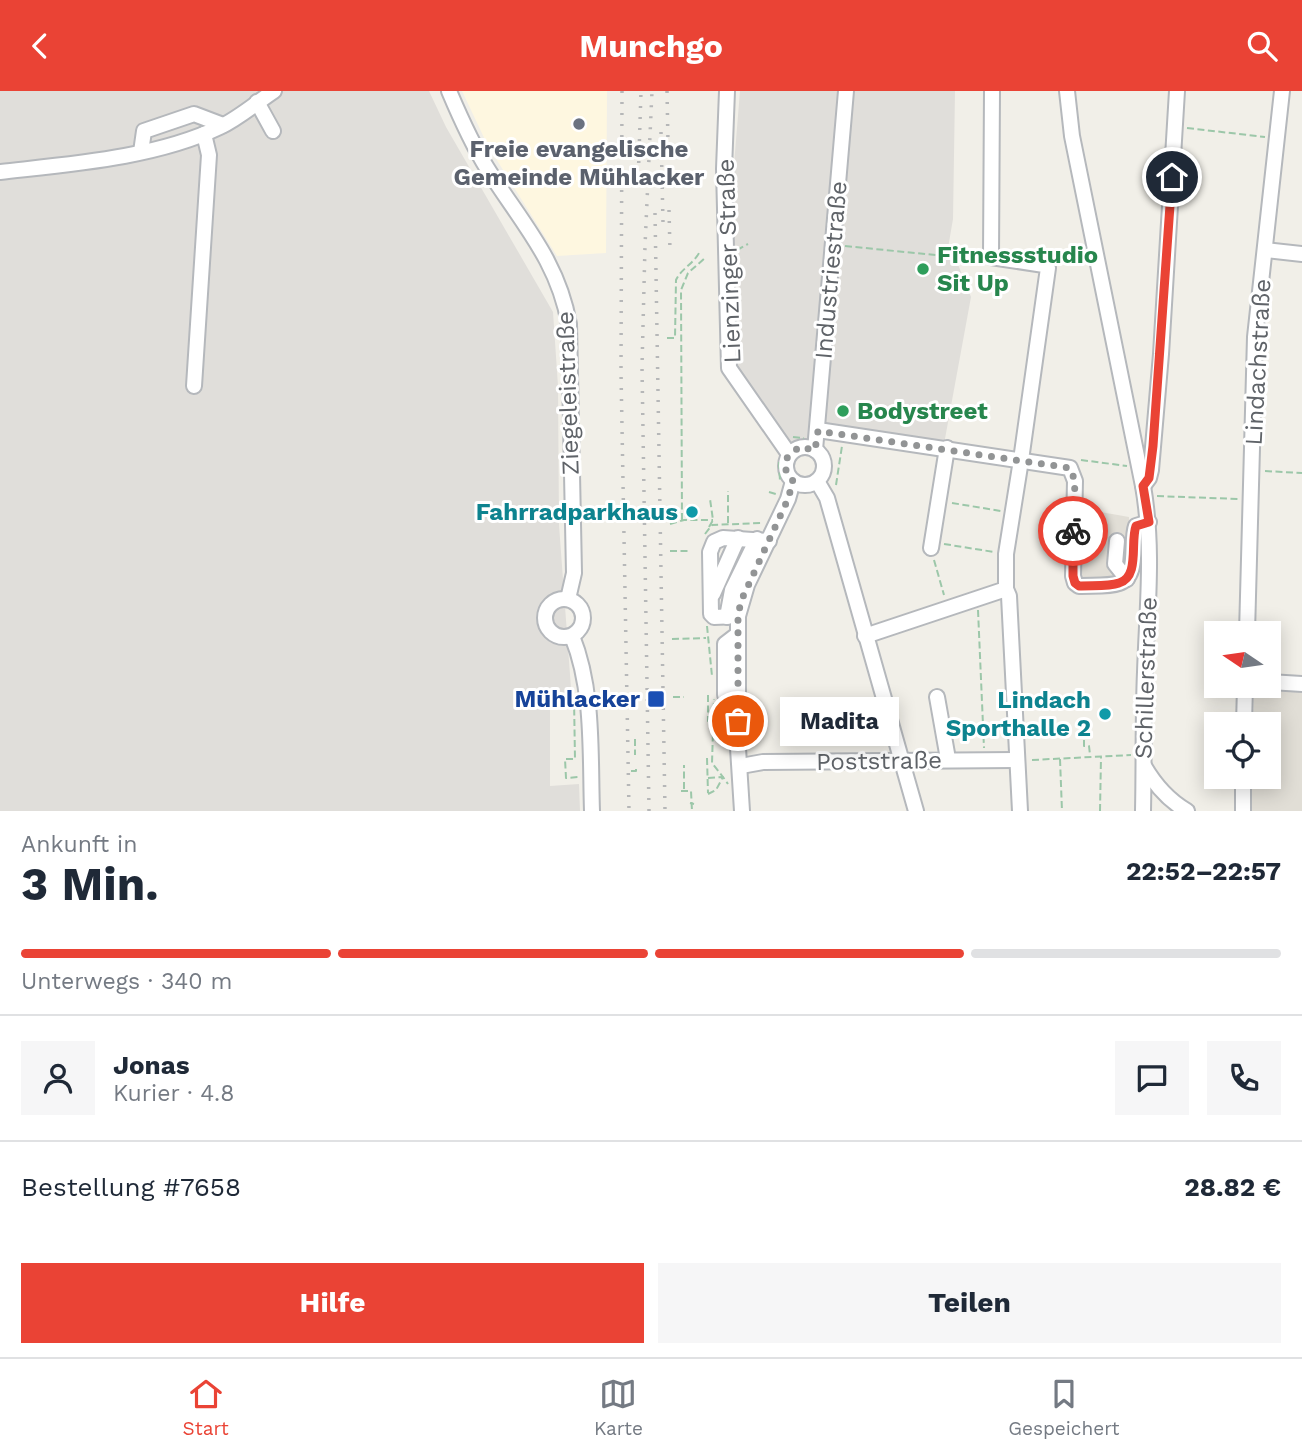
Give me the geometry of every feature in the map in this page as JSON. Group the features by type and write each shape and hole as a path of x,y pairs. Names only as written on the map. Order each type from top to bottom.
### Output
{"street":[{"path":"0,172 141,152 204,134 223,125 274,91"},
{"name":"Ziegeleistraße","path":"449,91 485,164 546,255 564,298 569,324 574,573 568,599"},
{"name":"Lienzinger Straße","path":"727,91 724,170 729,368 789,454"},
{"name":"Industriestraße","path":"815,450 846,91"},
{"path":"992,91 992,257 1044,265 1048,268 1006,554 1020,811"},
{"name":"Schillerstraße","path":"1067,91 1072,136 1149,522 1151,550 1140,760 1143,811"},
{"path":"1143,486 1151,470 1160,366 1177,91"},
{"name":"Lindachstraße","path":"1247,621 1255,337 1282,91"},
{"path":"257,102 273,131"},
{"path":"141,152 144,131 194,114 223,125"},
{"path":"194,386 209,155 204,134"},
{"path":"1265,250 1302,254"},
{"path":"818,431 1021,460 1072,464 1075,481 1073,576 1079,586 1120,583 1127,579 1132,571 1133,533 1136,526 1149,522"},
{"path":"799,447 815,450 823,459 821,476 817,481 803,485 793,481 786,471 789,454 799,447"},
{"path":"931,545 947,448"},
{"path":"742,811 738,748 718,695 738,634 733,617 763,540 793,481"},
{"path":"817,481 827,498 916,811"},
{"path":"733,617 714,617 711,614 710,600 738,538 763,540"},
{"path":"1117,541 1115,564 1127,579"},
{"path":"865,636 1006,589"},
{"path":"568,599 579,605 584,616 581,628 572,636 559,638 549,630 546,611 555,601 568,599"},
{"path":"572,636 581,661 586,694 592,811"},
{"path":"1281,683 1302,684"},
{"path":"937,697 948,759"},
{"name":"Poststraße","path":"741,767 763,762 1019,760"},
{"path":"1140,760 1161,790 1187,811"},
{"path":"1243,789 1243,811"}],"path":[{"path":"1176,126 1277,138"},
{"path":"733,252 748,244"},
{"path":"841,245 955,257 992,257"},
{"path":"667,338 675,338 676,280 699,253"},
{"path":"681,520 681,290 688,272 705,258"},
{"path":"677,302 687,304"},
{"path":"1072,464 1139,467"},
{"path":"1253,471 1302,473"},
{"path":"728,491 728,524"},
{"path":"769,492 776,494"},
{"path":"1160,497 1252,499"},
{"path":"708,529 713,520 710,499"},
{"path":"938,501 1013,513"},
{"path":"670,524 681,520 713,520"},
{"path":"948,610 931,545 1006,554"},
{"path":"670,551 690,549"},
{"path":"978,598 984,760"},
{"path":"672,639 707,638"},
{"path":"711,723 708,721 718,695"},
{"path":"673,697 684,697"},
{"path":"566,778 565,759 575,759 573,703"},
{"path":"635,739 635,755"},
{"path":"1084,740 1084,746 1089,746 1090,757"},
{"path":"1100,811 1101,756"},
{"path":"1019,760 1101,756 1140,760"},
{"path":"701,758 711,758 727,783"},
{"path":"707,758 708,794 716,790 723,778"},
{"path":"1059,758 1062,811"},
{"path":"684,765 682,791 691,791 692,811"},
{"path":"631,771 636,771 636,766"},
{"path":"708,778 723,778"}],"shaded area":[{"path":"0,91 429,91 446,127 553,312 558,386 559,525 571,688 568,705 550,707 550,786 579,784 580,811 0,811"},
{"path":"462,91 607,91 606,253 557,256 488,146"},
{"path":"740,91 955,91 953,219 947,254 955,257 971,297 942,455 830,435 788,444 733,365 733,177"},
{"path":"1078,508 1129,517 1128,570 1118,577 1078,578"},
{"path":"1281,688 1302,688 1302,811 1252,811 1252,789 1281,789 1281,712 1253,712 1254,698 1281,698"}],"railway":[{"path":"622,91 621,372 629,811"},
{"path":"638,185 641,91"},
{"path":"649,811 642,367 652,91"},
{"path":"667,91 668,143"},
{"path":"661,132 663,223"},
{"path":"669,210 670,251"},
{"path":"655,213 665,811"}],"way so far":[{"path":"738,721 738,616 741,601 788,499 793,481 786,471 786,459 799,447 815,450 818,431 1070,468 1075,481 1073,531"}],"place":[{"name":"Freie evangelische Gemeinde Mühlacker","path":"579,124"},
{"name":"Fitnessstudio Sit Up","path":"923,269"},
{"name":"Bodystreet","path":"843,411"},
{"name":"Fahrradparkhaus","path":"692,512"},
{"name":"Mühlacker","path":"656,699"},
{"name":"Lindach Sporthalle 2","path":"1105,714"},
{"name":"Madita","path":"738,721"}],"route":[{"path":"1073,531 1075,583 1079,586 1120,583 1127,579 1132,571 1133,533 1136,526 1149,522 1143,486 1151,470 1172,177"}]}
